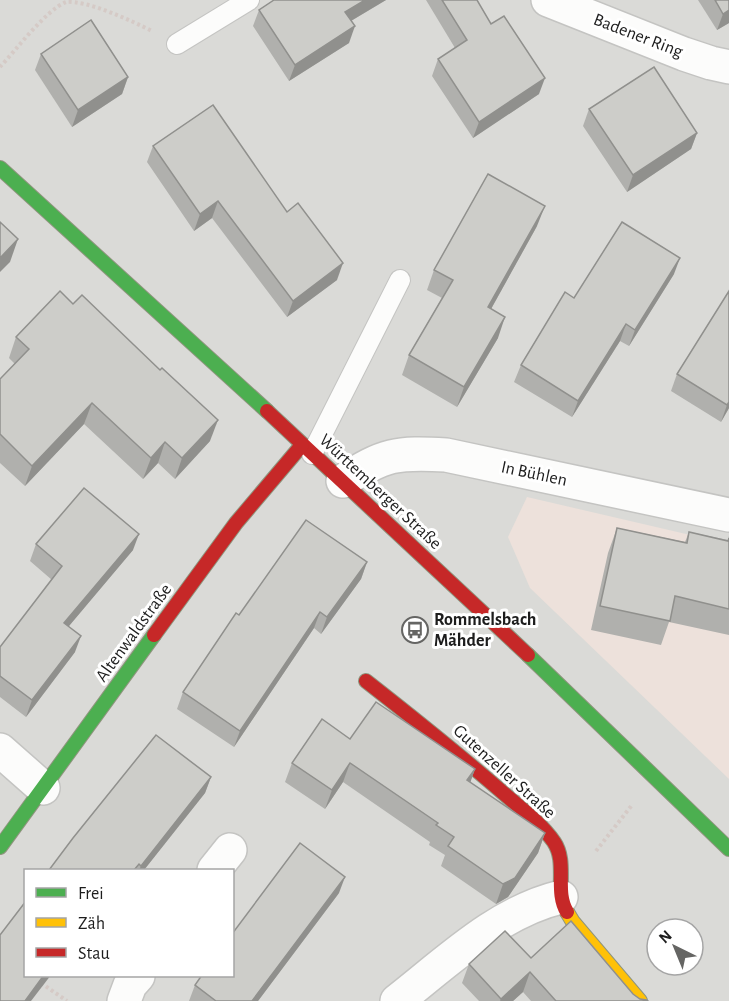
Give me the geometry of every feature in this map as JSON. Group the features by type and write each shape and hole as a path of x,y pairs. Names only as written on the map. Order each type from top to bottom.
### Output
{"main road":[{"name":"Württemberger Straße","path":"0,168 343,481 729,849"},
{"name":"Altenwaldstraße","path":"0,847 236,523 307,449"},
{"name":"Gutenzeller Straße","path":"366,681 451,748 535,821 554,842 560,855 561,897 564,907 573,922 640,1001"}],"street":[{"name":"Badener Ring","path":"548,0 684,54 729,67"},
{"name":"In Bühlen","path":"343,481 366,466 388,456 412,453 446,455 729,515"},
{"path":"0,750 43,788"},
{"path":"397,1001 472,943 516,913 543,901 561,897"},
{"path":"124,1001 137,977"}],"lane":[{"path":"177,44 249,0"},
{"path":"307,449 400,280"}],"path":[{"path":"0,67 47,15 67,2 91,2 177,44"},
{"path":"561,897 654,776"},
{"path":"40,982 67,1001"}],"shaded area":[{"path":"0,0 729,0 729,1001 0,1001"},
{"path":"527,497 729,544 729,779 530,588 508,537"}],"building":[{"path":"274,0 365,0 345,12 355,26 295,65 259,10"},
{"path":"442,0 477,0 491,24 504,16 545,78 479,122 438,59 467,40"},
{"path":"715,0 729,0 729,10 723,14"},
{"path":"91,20 128,77 78,110 41,54"},
{"path":"654,67 697,133 633,175 589,109"},
{"path":"213,105 287,212 298,203 343,263 293,301 218,201 200,214 153,146"},
{"path":"488,174 545,206 488,307 505,317 464,387 409,355 453,280 434,270"},
{"path":"0,222 18,239 0,258"},
{"path":"622,222 680,258 635,330 626,324 578,401 521,365 565,292 574,298"},
{"path":"60,291 73,304 82,295 160,370 162,368 218,420 182,458 165,442 151,458 92,403 32,466 0,434 0,379 29,349 16,337"},
{"path":"729,291 729,402 727,405 677,374"},
{"path":"84,488 139,534 64,623 81,636 32,700 0,676 0,647 62,566 36,544"},
{"path":"306,520 367,562 327,617 320,612 240,731 183,692 236,613 239,615"},
{"path":"617,528 687,543 689,532 728,541 729,538 729,609 675,596 670,621 600,606"},
{"path":"376,702 475,769 467,780 545,833 515,878 503,884 448,846 454,837 436,825 438,823 350,763 332,790 292,763 322,719 350,739"},
{"path":"156,735 211,777 141,866 139,864 135,869 50,869"},
{"path":"300,843 345,877 252,1001 216,1001 195,985 201,977 234,977 234,931"},
{"path":"24,904 24,977 43,977 25,1001 0,1001 0,935"},
{"path":"571,921 633,994 648,1001 556,1001 530,972 501,999 469,964 505,931 531,958"}],"traffic: fast":[{"path":"0,168 267,411"},
{"path":"0,847 154,635"},
{"path":"528,655 729,849"}],"traffic: slow":[{"path":"567,912 640,1001"}],"traffic: jam":[{"path":"267,411 528,655"},
{"path":"154,635 236,523 302,445"},
{"path":"366,681 434,735 542,828 558,850 561,895 567,912"}],"place":[{"name":"Rommelsbach Mähder","path":"415,630"}]}
